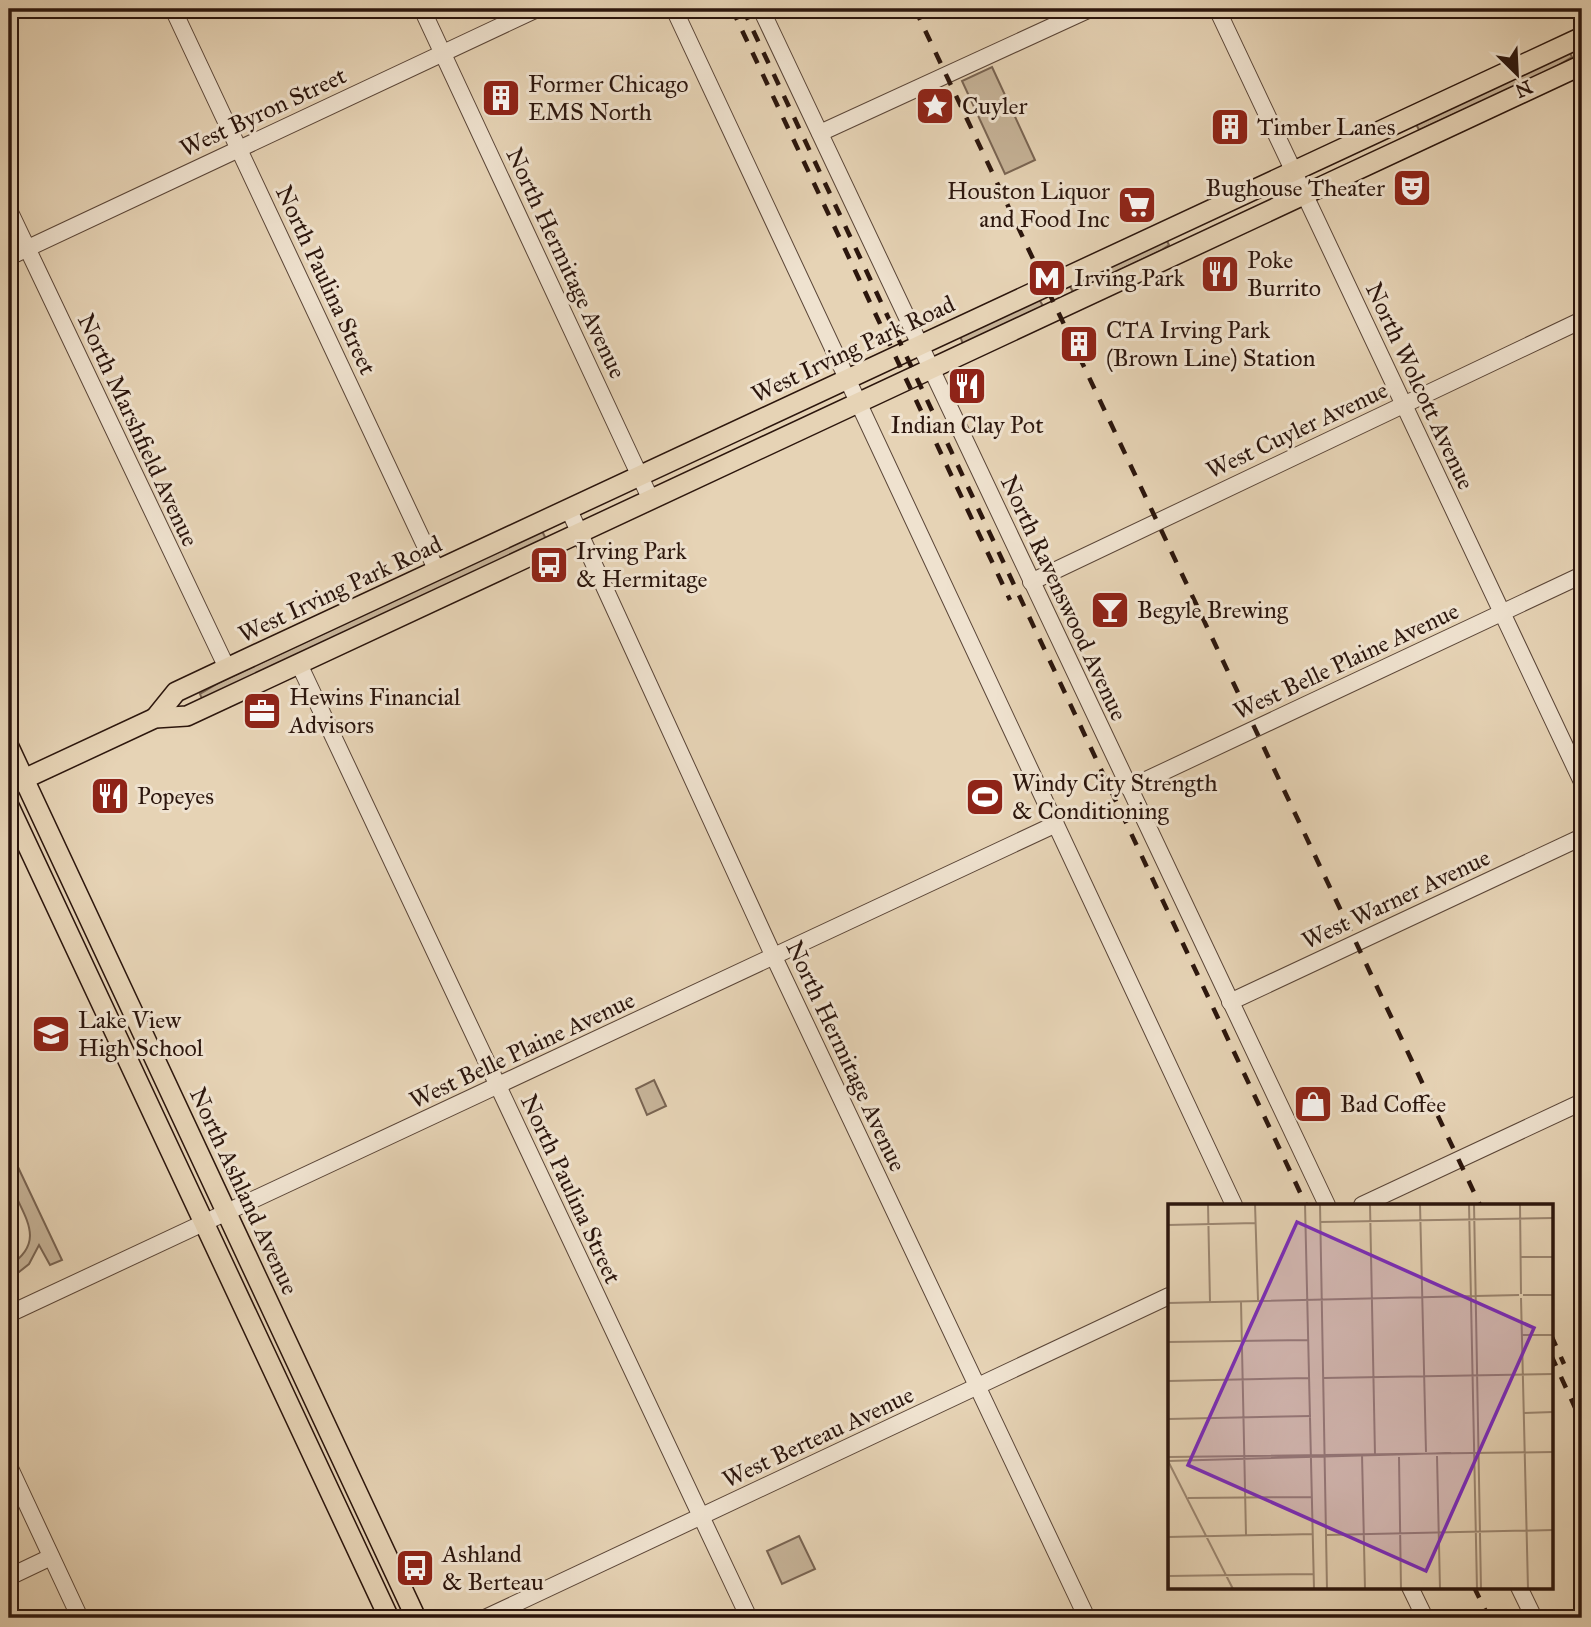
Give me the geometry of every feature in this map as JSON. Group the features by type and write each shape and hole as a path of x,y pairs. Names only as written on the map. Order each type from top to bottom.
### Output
{"main road":[{"name":"West Irving Park Road","path":"155,718 176,692 1582,37"},
{"name":"West Irving Park Road","path":"16,782 155,718 187,716 1582,65"},
{"name":"North Ashland Avenue","path":"9,747 16,782 227,1214 416,1618"},
{"name":"North Ashland Avenue","path":"9,806 389,1618"}],"street":[{"name":"North Paulina Street","path":"173,9 437,571"},
{"name":"North Hermitage Avenue","path":"422,9 651,500"},
{"name":"West Byron Street","path":"9,257 537,9"},
{"path":"674,9 1234,1204"},
{"name":"North Ravenswood Avenue","path":"761,9 1327,1204"},
{"path":"820,134 1090,9"},
{"name":"North Wolcott Avenue","path":"1217,9 1582,782"},
{"name":"North Marshfield Avenue","path":"9,210 227,668"},
{"name":"West Cuyler Avenue","path":"1031,582 1582,320"},
{"name":"North Hermitage Avenue","path":"569,510 774,957 1087,1618"},
{"name":"West Belle Plaine Avenue","path":"1129,788 1582,575"},
{"name":"North Paulina Street","path":"299,664 749,1618"},
{"name":"West Belle Plaine Avenue","path":"9,1314 1054,825"},
{"name":"West Warner Avenue","path":"1230,1002 1582,837"},
{"path":"1364,1204 1582,1102"},
{"name":"West Berteau Avenue","path":"485,1618 1168,1296"},
{"path":"9,1466 80,1618"},
{"path":"9,1577 51,1557"},
{"path":"1410,1588 1425,1618"},
{"path":"1519,1588 1534,1618"}],"shaded area":[{"path":"1569,51 1572,57 1547,72 1419,130 1416,124"},
{"path":"992,67 1035,160 1005,174 962,81"},
{"path":"1166,239 1169,245 1160,251 1073,292 1069,285"},
{"path":"1039,299 1043,306 963,344 960,336"},
{"path":"542,531 546,539 202,699 200,694 220,682"},
{"path":"654,1080 666,1106 647,1115 636,1089"},
{"path":"9,1148 62,1260 50,1265 39,1245 29,1264 9,1280 9,1266 22,1255 30,1234 9,1176"},
{"path":"799,1536 815,1569 782,1584 767,1551"}],"railway":[{"path":"732,9 1010,600"},
{"path":"743,9 1306,1204"},
{"path":"915,9 1480,1204"},
{"path":"1552,1337 1564,1364"},
{"path":"1552,1357 1582,1423"},
{"path":"1474,1588 1489,1618"}],"place":[{"name":"Former Chicago EMS North","path":"501,98"},
{"name":"Cuyler","path":"935,106"},
{"name":"Timber Lanes","path":"1230,127"},
{"name":"Bughouse Theater","path":"1412,188"},
{"name":"Houston Liquor and Food Inc","path":"1137,205"},
{"name":"Poke Burrito","path":"1220,274"},
{"name":"Irving Park","path":"1047,278"},
{"name":"CTA Irving Park (Brown Line) Station","path":"1079,344"},
{"name":"Indian Clay Pot","path":"967,386"},
{"name":"Irving Park & Hermitage","path":"549,565"},
{"name":"Begyle Brewing","path":"1110,610"},
{"name":"Hewins Financial Advisors","path":"262,711"},
{"name":"Popeyes","path":"110,796"},
{"name":"Windy City Strength & Conditioning","path":"985,797"},
{"name":"Lake View High School","path":"51,1034"},
{"name":"Bad Coffee","path":"1313,1104"},
{"name":"Ashland & Berteau","path":"415,1568"}]}
